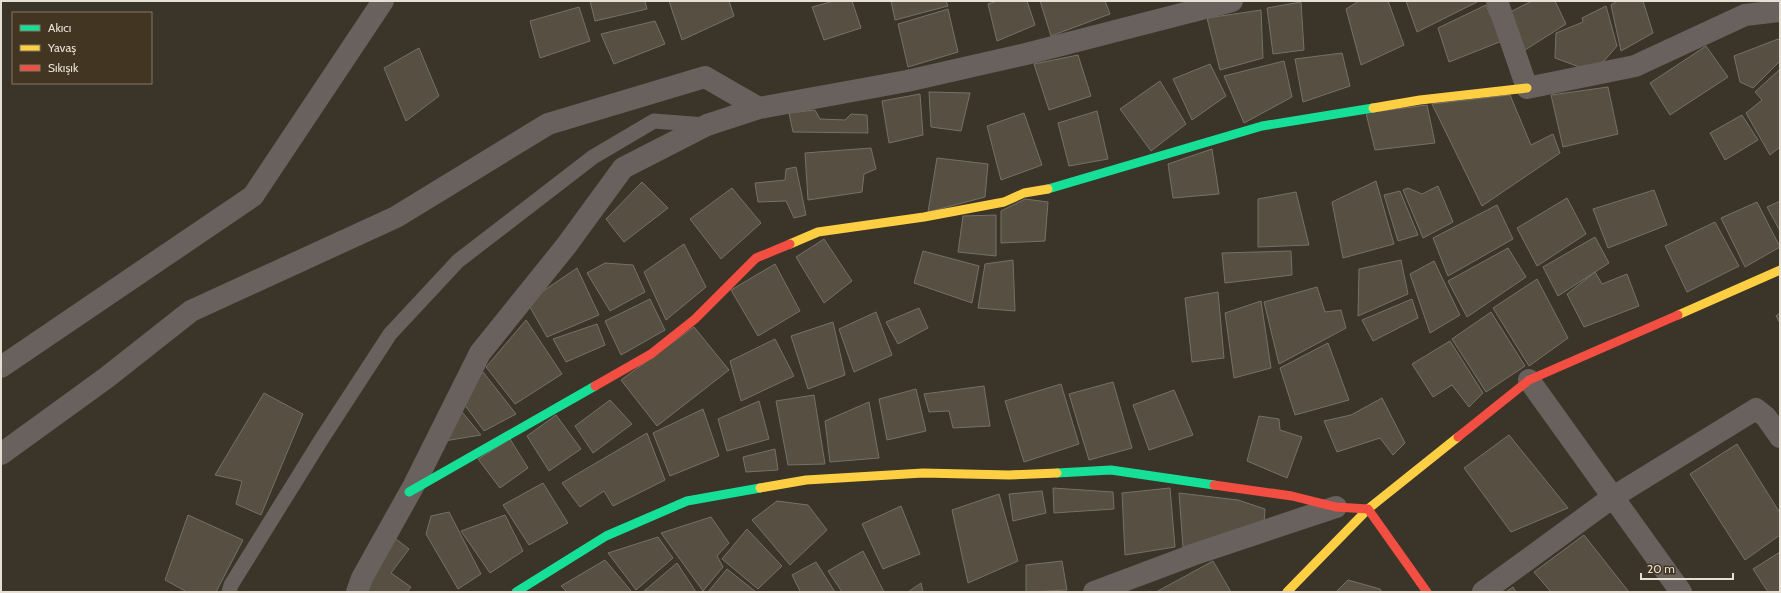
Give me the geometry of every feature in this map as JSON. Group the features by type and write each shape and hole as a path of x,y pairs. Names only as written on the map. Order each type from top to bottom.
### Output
{"street":[{"path":"1,367 253,196 383,1"},
{"path":"357,592 362,578 409,492 480,353 566,246 623,168 707,125 759,108 907,81 1033,52 1232,1"},
{"path":"1497,1 1527,88"},
{"path":"409,492 651,354 695,319 756,258 818,232 924,217 1004,202 1024,193 1055,188 1262,126 1420,100 1527,88 1634,66 1745,15 1780,11"},
{"path":"1,454 106,378 192,311 396,217 548,124 705,77 759,108"},
{"path":"1287,592 1368,509 1529,380 1780,270"},
{"path":"1529,380 1681,592"},
{"path":"1483,592 1613,497 1756,409 1766,417 1780,437"},
{"path":"516,592 606,536 687,501 806,480 923,473 1009,475 1111,470 1292,496 1336,507 1368,509"},
{"path":"1094,592 1198,553 1336,507"},
{"path":"1368,509 1427,592"}],"lane":[{"path":"229,592 231,585 321,440 390,334 458,261 593,157 654,121 707,125"}],"building":[{"path":"590,1 645,1 647,9 595,21"},
{"path":"669,1 729,1 734,16 682,40"},
{"path":"834,1 852,1 861,28 824,40 812,7"},
{"path":"891,1 946,1 948,6 895,20"},
{"path":"997,1 1027,1 1035,25 997,41 988,4"},
{"path":"1040,1 1105,1 1110,14 1051,36"},
{"path":"1359,1 1388,1 1404,45 1361,65 1346,9"},
{"path":"1406,1 1479,1 1417,32"},
{"path":"1532,1 1555,1 1566,24 1525,50 1510,12"},
{"path":"1617,1 1643,1 1653,33 1621,51 1611,5"},
{"path":"1301,2 1304,50 1273,54 1267,8"},
{"path":"1486,5 1502,41 1449,62 1438,28"},
{"path":"1606,6 1617,46 1604,61 1585,69 1555,58 1556,33 1583,22 1582,18"},
{"path":"579,7 590,41 540,58 530,21"},
{"path":"948,9 958,52 908,67 898,24"},
{"path":"1261,10 1263,58 1220,70 1207,18"},
{"path":"655,21 665,44 614,64 601,34"},
{"path":"1778,39 1780,41 1780,61 1753,88 1740,82 1734,56"},
{"path":"1706,46 1728,77 1670,115 1650,83"},
{"path":"419,48 439,96 406,121 384,68"},
{"path":"1342,53 1350,86 1303,102 1295,59"},
{"path":"1078,55 1091,96 1049,110 1034,64"},
{"path":"1284,61 1292,97 1244,123 1224,76"},
{"path":"1210,64 1226,96 1192,120 1173,79"},
{"path":"1780,69 1780,147 1770,155 1746,113 1762,100 1755,92"},
{"path":"1160,81 1186,124 1151,151 1120,109"},
{"path":"1608,87 1618,134 1563,147 1551,95"},
{"path":"929,92 970,93 961,131 931,127"},
{"path":"920,94 923,135 889,143 882,101"},
{"path":"1510,95 1531,145 1553,134 1560,153 1482,206 1432,104"},
{"path":"1427,105 1435,143 1375,150 1366,113"},
{"path":"815,110 820,119 845,120 851,114 867,115 868,133 793,132 789,113"},
{"path":"1097,111 1108,159 1069,166 1058,123"},
{"path":"1024,113 1042,165 1001,180 987,126"},
{"path":"1742,115 1758,140 1725,160 1710,133"},
{"path":"871,148 876,169 864,174 862,192 808,200 805,153"},
{"path":"1212,149 1219,194 1173,198 1168,164"},
{"path":"937,158 988,164 985,197 928,212"},
{"path":"796,167 806,215 794,218 786,201 758,202 755,183 785,180 786,169"},
{"path":"1376,181 1394,244 1343,258 1332,202"},
{"path":"642,182 668,208 624,242 606,219"},
{"path":"1438,186 1453,222 1423,238 1403,190 1408,188 1422,194"},
{"path":"732,188 761,223 721,259 690,219"},
{"path":"1654,190 1667,225 1608,248 1593,209"},
{"path":"1400,191 1418,235 1398,241 1384,195"},
{"path":"1296,192 1309,245 1258,247 1258,199"},
{"path":"1567,198 1586,234 1537,266 1517,228"},
{"path":"1025,199 1048,202 1045,241 1001,243 1001,211"},
{"path":"1780,201 1780,231 1767,207"},
{"path":"1757,202 1780,247 1745,267 1721,218"},
{"path":"1497,205 1513,239 1448,276 1433,238"},
{"path":"996,215 996,256 958,252 963,216"},
{"path":"1715,222 1739,266 1687,292 1665,246"},
{"path":"1595,237 1609,263 1558,296 1543,267"},
{"path":"824,239 852,281 824,303 796,257"},
{"path":"684,244 706,287 666,320 644,272"},
{"path":"1508,248 1526,277 1467,317 1448,281"},
{"path":"923,251 979,266 972,303 914,283"},
{"path":"1291,251 1292,275 1225,283 1222,253"},
{"path":"1013,260 1015,311 978,308 985,264"},
{"path":"1401,260 1408,294 1358,316 1359,269"},
{"path":"1434,261 1460,315 1430,333 1410,274"},
{"path":"605,263 633,265 645,292 610,311 587,273"},
{"path":"775,264 800,311 758,336 731,290"},
{"path":"577,268 599,315 547,337 527,302"},
{"path":"1595,272 1602,284 1627,274 1639,306 1584,327 1567,294"},
{"path":"1537,279 1568,338 1529,366 1493,308"},
{"path":"1317,287 1325,312 1341,310 1346,328 1279,364 1264,302"},
{"path":"1218,292 1224,358 1192,362 1185,298"},
{"path":"650,299 665,330 621,355 605,321"},
{"path":"1412,299 1418,318 1373,341 1362,320"},
{"path":"1261,301 1271,368 1234,378 1225,313"},
{"path":"919,308 928,328 898,344 886,322"},
{"path":"876,312 892,355 854,372 839,329"},
{"path":"1491,312 1525,366 1486,392 1452,339"},
{"path":"1780,313 1780,323 1776,316"},
{"path":"526,320 562,374 515,404 486,367"},
{"path":"833,322 845,375 808,389 791,336"},
{"path":"597,324 605,345 566,362 553,339"},
{"path":"694,327 729,370 657,426 621,380"},
{"path":"775,339 794,376 741,401 730,361"},
{"path":"1450,341 1483,393 1469,407 1452,385 1433,397 1412,364"},
{"path":"1328,343 1349,400 1295,415 1280,368"},
{"path":"483,372 516,414 484,431 461,400"},
{"path":"1113,382 1132,448 1089,460 1069,394"},
{"path":"1061,384 1079,444 1024,462 1005,401"},
{"path":"984,386 990,426 953,428 949,411 929,412 924,394"},
{"path":"916,389 926,431 887,440 879,399"},
{"path":"1174,390 1193,435 1149,450 1133,405"},
{"path":"264,393 303,414 261,515 236,504 242,481 215,475"},
{"path":"814,395 825,464 788,465 776,401"},
{"path":"1382,398 1405,443 1393,455 1380,438 1337,452 1324,421 1351,415"},
{"path":"610,400 632,424 593,453 575,426"},
{"path":"759,401 769,439 727,451 718,419"},
{"path":"869,402 879,458 830,462 825,421"},
{"path":"458,407 481,435 444,441"},
{"path":"703,409 719,456 670,476 653,433"},
{"path":"556,415 581,449 549,471 527,436"},
{"path":"1259,416 1279,419 1280,430 1302,437 1287,478 1247,461"},
{"path":"647,433 665,480 613,506 604,491 580,507 562,483"},
{"path":"1509,435 1568,508 1511,532 1464,468"},
{"path":"510,439 528,468 500,488 478,459"},
{"path":"1737,444 1780,513 1780,535 1745,560 1690,474"},
{"path":"775,449 778,470 746,472 743,457"},
{"path":"543,483 568,523 529,545 503,505"},
{"path":"1053,488 1113,492 1114,509 1054,513"},
{"path":"1170,488 1175,547 1125,555 1122,493"},
{"path":"1042,491 1046,513 1013,521 1009,494"},
{"path":"1179,493 1238,500 1265,509 1264,524 1183,547"},
{"path":"999,494 1018,561 968,583 952,510"},
{"path":"777,501 808,505 827,530 790,565 752,520"},
{"path":"901,506 920,554 883,569 862,524"},
{"path":"449,512 481,574 458,589 426,534 431,516"},
{"path":"188,515 243,540 216,592 187,592 165,580"},
{"path":"505,515 523,551 490,573 461,531"},
{"path":"711,517 729,543 717,556 723,567 703,591 661,533"},
{"path":"747,529 782,566 758,589 722,559"},
{"path":"1584,535 1629,592 1551,592 1534,572"},
{"path":"392,536 409,549 391,573 411,587 407,592 362,592"},
{"path":"658,537 673,558 636,590 608,553"},
{"path":"863,551 884,592 842,592 828,571"},
{"path":"1780,552 1780,592 1768,592 1753,569"},
{"path":"605,560 632,592 567,592 561,586"},
{"path":"1062,561 1067,590 1026,592 1026,565"},
{"path":"1213,561 1231,592 1156,592"},
{"path":"816,562 835,592 798,592 800,591 792,575"},
{"path":"677,563 696,592 644,591"},
{"path":"727,569 756,592 708,592"},
{"path":"1348,580 1380,589 1382,592 1336,592"},
{"path":"921,583 923,592 908,592"},
{"path":"1513,587 1516,592 1506,592"}],"traffic: fast":[{"path":"1048,189 1262,126 1373,108"},
{"path":"409,492 595,386"},
{"path":"1057,473 1111,470 1214,485"},
{"path":"516,592 606,536 687,501 760,488"}],"traffic: slow":[{"path":"1373,108 1420,100 1527,88"},
{"path":"790,244 818,232 924,217 1004,202 1024,193 1048,189"},
{"path":"1678,315 1780,270"},
{"path":"1287,592 1368,509 1458,437"},
{"path":"760,488 806,480 923,473 1009,475 1057,473"}],"traffic: jam":[{"path":"595,386 651,354 695,319 756,258 790,244"},
{"path":"1458,437 1529,380 1678,315"},
{"path":"1214,485 1292,496 1336,507 1368,509 1427,592"}]}
